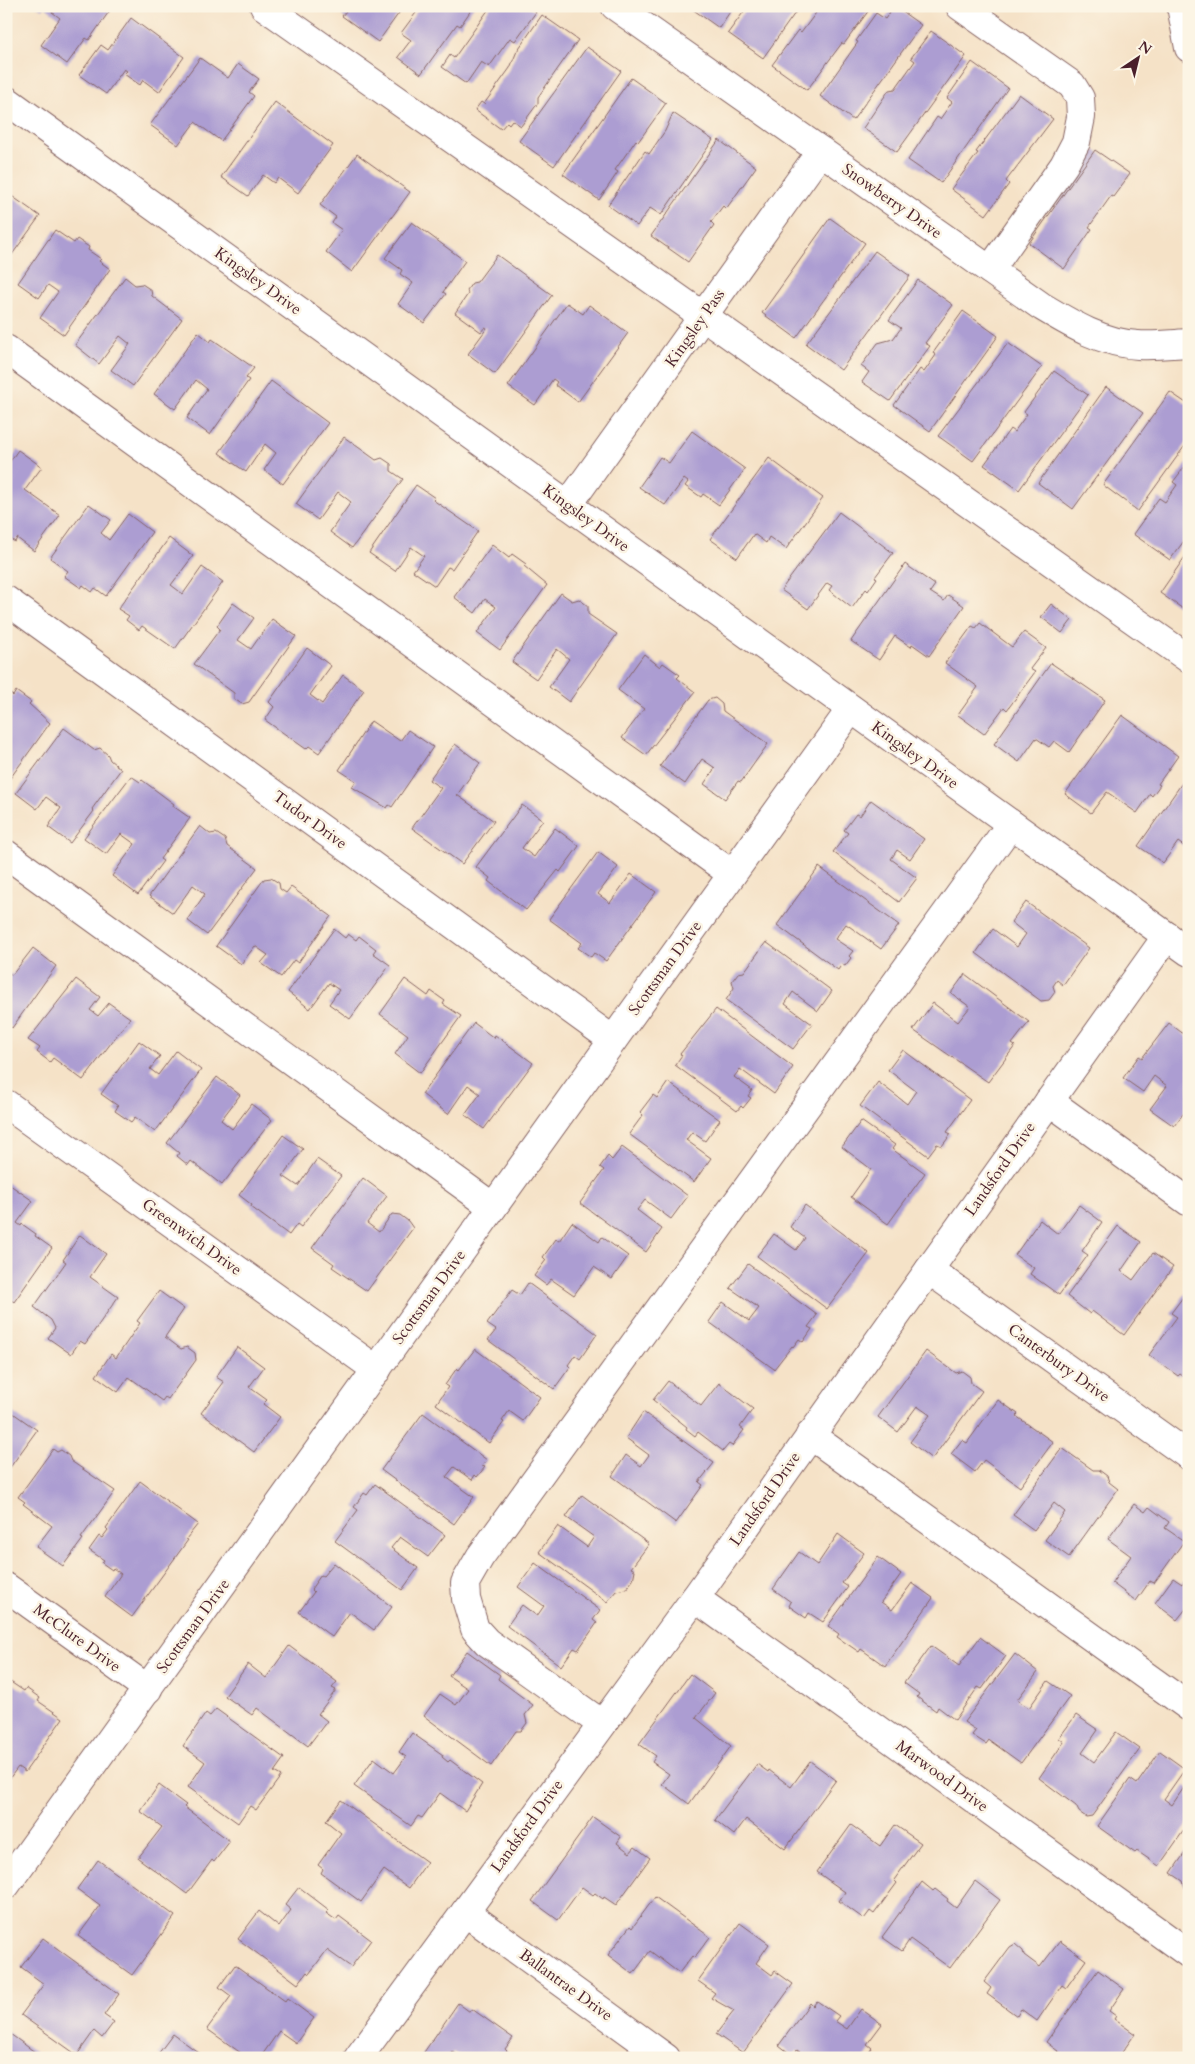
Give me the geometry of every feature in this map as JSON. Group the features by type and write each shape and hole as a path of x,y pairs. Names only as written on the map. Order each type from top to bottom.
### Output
{"street":[{"path":"264,6 1189,660"},
{"name":"Snowberry Drive","path":"615,6 1041,306 1082,329 1111,340 1138,345 1189,343"},
{"path":"960,6 1072,85 1080,98 1081,117 1076,142 1064,165 990,270"},
{"name":"Kingsley Drive","path":"6,100 1178,944"},
{"name":"Kingsley Pass","path":"568,505 821,151"},
{"path":"6,349 732,874"},
{"name":"Tudor Drive","path":"6,600 613,1040"},
{"name":"Scottsman Drive","path":"11,1869 148,1689 851,709"},
{"path":"602,1724 486,1642 475,1629 470,1616 465,1583 480,1557 1011,824"},
{"path":"6,854 493,1207"},
{"name":"Landsford Drive","path":"358,2058 694,1598 1049,1102 1178,944"},
{"path":"1049,1102 1189,1202"},
{"name":"Greenwich Drive","path":"6,1104 377,1370"},
{"name":"Canterbury Drive","path":"929,1270 1189,1456"},
{"path":"810,1436 1189,1707"},
{"name":"McClure Drive","path":"6,1587 148,1689"},
{"name":"Marwood Drive","path":"694,1598 1189,1954"},
{"name":"Ballantrae Drive","path":"465,1912 666,2058"}],"building":[{"path":"44,6 113,6 89,40 86,38 67,64 41,45 60,18"},
{"path":"350,6 404,6 378,42 342,16"},
{"path":"421,6 474,6 460,26 457,24 421,74 398,57 411,40 401,33"},
{"path":"491,6 527,6 536,12 515,41 510,38 489,67 481,62 466,84 442,67 450,55 454,58"},
{"path":"688,6 734,6 719,28"},
{"path":"748,6 800,6 763,58 728,33"},
{"path":"821,6 872,6 807,90 772,65 798,30 801,33"},
{"path":"894,6 921,25 853,120 820,96 876,13 885,19"},
{"path":"542,15 578,40 538,97 538,103 521,126 512,120 509,124 507,122 501,129 475,110 481,102 484,104 510,68 517,51"},
{"path":"131,18 184,57 159,92 143,80 140,85 124,74 127,71 124,69 106,94 79,75 101,45 108,50"},
{"path":"931,31 966,56 897,152 863,128 889,90 895,89 915,61 911,58"},
{"path":"587,47 621,71 554,166 519,141"},
{"path":"200,58 228,78 238,64 259,79 249,92 254,96 221,141 195,122 178,145 150,125"},
{"path":"972,62 1008,88 941,183 908,160 937,117 940,119 952,102 947,98"},
{"path":"631,78 666,103 615,170 618,172 599,200 563,174"},
{"path":"1019,94 1053,119 1006,181 1009,184 986,215 951,189"},
{"path":"275,102 333,145 298,193 278,178 274,183 263,175 248,196 221,177"},
{"path":"673,113 713,140 661,215 650,208 637,226 608,205 645,151 649,154 665,131"},
{"path":"719,140 756,167 726,209 723,206 711,222 714,225 688,262 651,236"},
{"path":"1095,150 1130,174 1113,197 1111,196 1089,227 1092,229 1064,269 1029,243"},
{"path":"357,154 410,192 352,272 326,252 342,230 332,223 336,217 320,205"},
{"path":"6,192 40,216 11,256 9,254 6,258"},
{"path":"830,218 865,243 796,338 762,313"},
{"path":"412,222 465,261 443,292 446,294 424,323 398,304 413,283 400,274 402,270 385,258"},
{"path":"55,230 74,243 77,239 89,247 88,250 101,259 99,261 110,269 64,335 40,318 58,292 48,285 39,298 18,283"},
{"path":"875,251 910,276 841,370 806,344"},
{"path":"497,255 552,295 495,374 468,354 487,328 485,327 481,332 455,313 468,294 467,290 472,283 477,282"},
{"path":"125,277 135,285 142,284 151,290 152,296 182,319 133,386 111,370 130,344 120,336 99,364 75,345"},
{"path":"918,280 953,305 925,343 930,346 890,401 862,382 869,372 861,366 878,343 893,339 901,328 889,320"},
{"path":"567,303 583,314 589,305 628,333 578,402 555,385 557,382 553,379 535,405 508,386"},
{"path":"963,311 998,336 930,431 894,405 920,369 924,372 936,355 933,353"},
{"path":"198,332 210,342 212,339 254,368 246,378 249,380 210,435 187,418 207,389 196,380 175,409 154,394"},
{"path":"1008,343 1042,367 973,461 938,436"},
{"path":"1054,371 1088,395 1019,490 984,465 1010,429 1014,432 1027,414 1024,412"},
{"path":"271,381 328,423 283,484 264,470 276,453 265,444 246,472 219,453"},
{"path":"1106,387 1143,413 1073,509 1038,483"},
{"path":"1170,392 1189,405 1189,440 1138,511 1103,485"},
{"path":"692,431 745,469 719,505 703,494 701,497 685,486 688,482 684,479 665,505 639,487 660,457 669,463"},
{"path":"344,437 376,460 382,458 391,464 391,471 403,479 352,548 330,532 351,502 338,492 318,520 296,504"},
{"path":"18,450 42,467 25,490 60,515 34,551 17,538 15,542 6,536 6,467"},
{"path":"769,458 823,498 786,549 769,537 766,543 754,534 737,558 710,539"},
{"path":"1189,461 1189,534 1170,560 1133,534 1159,498 1165,502 1177,485 1173,482"},
{"path":"416,485 435,498 433,500 478,531 452,569 448,567 435,586 413,571 424,556 411,547 395,571 369,553"},
{"path":"89,504 111,520 101,533 109,540 128,514 152,532 106,596 95,588 92,592 83,585 81,588 64,576 68,571 50,558"},
{"path":"839,512 893,553 875,577 877,578 868,591 866,589 852,608 829,590 832,586 827,583 808,609 781,590"},
{"path":"169,538 193,556 171,585 183,594 202,567 223,582 175,649 142,626 139,630 126,620 129,616 118,609"},
{"path":"492,545 509,558 512,554 526,564 524,566 547,585 500,650 477,633 496,607 485,599 475,613 454,597"},
{"path":"1189,551 1189,613 1160,593"},
{"path":"905,564 935,585 930,592 944,601 948,595 964,606 929,656 912,644 911,647 895,636 879,660 851,641"},
{"path":"561,593 572,601 579,599 588,606 588,614 617,634 569,702 549,687 569,659 557,649 536,679 512,662"},
{"path":"233,603 254,618 238,640 251,649 272,619 296,636 249,702 242,704 234,699 234,693 194,664 220,629 217,626"},
{"path":"1051,604 1072,620 1062,633 1041,617"},
{"path":"980,623 1012,647 1024,632 1046,648 1030,669 1035,672 1007,710 1004,707 984,734 958,715 978,687 945,663 972,626 976,628"},
{"path":"307,648 331,666 310,695 322,704 343,675 364,690 319,753 309,746 306,749 265,720 274,707 269,702"},
{"path":"644,654 660,667 663,663 680,675 677,678 695,692 646,755 622,738 644,709 618,690"},
{"path":"1051,663 1105,700 1069,752 1054,741 1049,747 1036,738 1019,762 994,744"},
{"path":"6,690 13,696 16,691 31,702 29,704 50,723 6,784"},
{"path":"715,698 722,704 723,711 768,744 741,782 738,781 725,799 704,784 715,768 702,759 685,784 660,766 708,700"},
{"path":"1122,715 1178,756 1158,784 1160,785 1152,796 1150,794 1137,813 1107,792 1091,813 1065,794"},
{"path":"371,721 400,741 408,730 433,747 392,807 389,805 387,808 352,787 356,781 339,770"},
{"path":"64,728 94,750 100,748 121,769 92,809 94,811 70,843 48,827 61,808 46,797 37,809 16,793"},
{"path":"455,744 480,763 457,795 494,821 462,864 412,828 441,788 429,780"},
{"path":"1189,773 1189,850 1178,842 1163,863 1138,846"},
{"path":"131,776 140,782 142,780 190,818 160,859 163,861 138,895 112,876 135,844 121,834 106,854 84,838"},
{"path":"871,800 924,839 910,859 897,850 891,859 917,878 899,902 833,852 848,833 844,830 856,814 860,816"},
{"path":"522,805 543,820 522,848 534,857 555,828 579,846 560,872 558,870 526,910 488,881 490,878 476,867"},
{"path":"200,826 210,834 216,833 225,839 227,846 257,868 207,935 187,920 205,894 193,885 173,913 149,896"},
{"path":"598,852 618,867 598,894 610,903 631,874 656,892 606,961 594,953 591,957 578,948 582,943 549,919"},
{"path":"819,867 899,925 881,949 846,924 835,939 853,951 849,956 851,958 845,966 842,964 838,970 777,925"},
{"path":"271,878 279,883 280,889 286,893 291,887 331,916 298,963 294,960 281,977 261,963 268,955 255,946 241,964 216,946 264,879"},
{"path":"1026,902 1089,948 1063,985 1057,980 1053,986 1055,992 1049,1000 1041,1001 976,953 993,929 1017,947 1026,934 1011,922"},
{"path":"334,929 345,938 348,934 356,940 359,936 376,949 373,953 390,965 350,1019 329,1004 339,990 329,983 310,1009 288,992"},
{"path":"766,942 832,991 818,1011 793,992 785,1004 812,1024 793,1049 726,1000 734,988 732,981 738,973 744,972"},
{"path":"33,948 56,966 12,1028 6,1023 6,971 12,975"},
{"path":"965,974 1029,1022 1012,1044 1015,1046 988,1082 913,1030 933,1003 958,1022 970,1007 951,993"},
{"path":"76,979 100,997 90,1010 98,1016 109,1003 130,1018 83,1080 53,1058 50,1062 37,1052 40,1048 28,1040"},
{"path":"405,979 428,996 431,991 445,1001 443,1004 461,1016 420,1073 395,1054 408,1035 380,1014"},
{"path":"716,1009 793,1067 774,1094 740,1069 734,1077 752,1090 748,1096 751,1098 743,1108 741,1106 737,1111 675,1065 682,1055 680,1054"},
{"path":"474,1023 494,1038 495,1035 533,1063 484,1129 465,1115 480,1094 468,1085 448,1114 422,1094"},
{"path":"1169,1023 1189,1038 1189,1106 1174,1126 1150,1109 1167,1086 1154,1076 1143,1092 1123,1078 1139,1056 1142,1058"},
{"path":"139,1041 160,1056 150,1069 158,1075 176,1051 201,1070 155,1132 135,1117 131,1122 115,1111 118,1106 101,1094"},
{"path":"903,1050 970,1100 947,1132 951,1134 942,1146 937,1144 928,1156 860,1106 878,1082 907,1104 916,1091 888,1070"},
{"path":"217,1077 240,1095 221,1120 232,1129 251,1104 272,1120 222,1185 191,1161 188,1165 177,1156 179,1153 167,1143"},
{"path":"668,1082 720,1120 705,1141 692,1132 686,1140 711,1158 694,1182 629,1134 643,1115 640,1112 653,1095 657,1098"},
{"path":"861,1121 895,1145 892,1149 925,1173 888,1224 851,1197 871,1169 842,1147"},
{"path":"283,1135 303,1149 283,1176 298,1186 317,1159 341,1176 301,1227 297,1224 289,1235 251,1207 252,1205 239,1195"},
{"path":"622,1147 688,1196 671,1219 645,1200 637,1210 662,1229 646,1252 580,1203 604,1170 600,1167 608,1156 612,1160"},
{"path":"363,1178 387,1196 367,1223 379,1232 392,1214 400,1215 413,1228 367,1291 332,1267 334,1264 312,1248"},
{"path":"6,1182 33,1201 17,1223 21,1226 22,1224 36,1234 35,1236 52,1248 14,1302 6,1297"},
{"path":"805,1205 869,1253 827,1309 757,1256 774,1234 796,1250 805,1238 790,1227"},
{"path":"1079,1205 1102,1222 1082,1251 1088,1255 1059,1295 1030,1274 1034,1268 1015,1255 1040,1220 1058,1234"},
{"path":"572,1222 599,1242 602,1237 628,1256 612,1279 594,1267 574,1295 551,1279 546,1285 534,1276 546,1260 543,1257 556,1239 559,1241"},
{"path":"1118,1226 1141,1242 1121,1271 1133,1280 1153,1253 1173,1267 1124,1335 1092,1311 1090,1314 1067,1296"},
{"path":"80,1235 106,1254 90,1277 118,1297 85,1344 80,1341 71,1354 48,1338 55,1328 51,1320 34,1307 66,1262 63,1260"},
{"path":"748,1264 817,1315 808,1327 812,1329 803,1342 799,1339 774,1369 709,1322 723,1302 749,1321 759,1308 730,1288"},
{"path":"528,1283 597,1334 580,1359 575,1355 568,1365 570,1367 554,1389 488,1340 496,1330 487,1324 512,1290 520,1295"},
{"path":"1189,1289 1189,1383 1180,1374 1178,1376 1149,1355 1177,1317 1171,1313"},
{"path":"159,1291 184,1309 165,1337 181,1349 187,1347 195,1353 196,1360 168,1399 165,1397 162,1401 129,1377 118,1392 96,1376 111,1354 116,1358 140,1323 137,1321"},
{"path":"237,1347 264,1367 249,1387 267,1400 263,1404 280,1417 254,1452 201,1413 224,1382 216,1377"},
{"path":"475,1349 540,1397 523,1421 509,1411 502,1421 504,1422 489,1443 436,1404 448,1387 445,1385 457,1368 459,1370"},
{"path":"926,1351 956,1373 962,1371 970,1377 971,1383 982,1391 932,1459 910,1442 930,1415 917,1406 898,1432 878,1417"},
{"path":"668,1381 701,1406 719,1383 753,1409 740,1427 744,1430 732,1446 729,1444 723,1451 698,1432 695,1436 686,1429 687,1427 653,1400"},
{"path":"998,1400 1018,1414 1016,1416 1053,1442 1020,1487 984,1460 975,1472 951,1454 962,1440 967,1443"},
{"path":"6,1408 37,1430 6,1473"},
{"path":"643,1412 714,1463 699,1482 703,1485 676,1523 612,1476 626,1455 641,1466 649,1455 626,1438"},
{"path":"423,1413 487,1460 482,1466 485,1467 472,1480 454,1467 446,1477 474,1497 454,1524 381,1470"},
{"path":"1062,1448 1093,1470 1099,1470 1118,1489 1069,1557 1045,1540 1065,1512 1054,1503 1034,1530 1013,1515"},
{"path":"53,1449 57,1452 61,1450 69,1456 71,1461 115,1491 63,1566 36,1547 52,1526 23,1504 25,1502 18,1497"},
{"path":"140,1481 198,1524 132,1617 105,1597 121,1574 102,1563 104,1560 89,1550 99,1536 102,1538 108,1530 106,1528"},
{"path":"375,1484 445,1535 428,1557 400,1537 391,1548 418,1568 402,1590 335,1541 358,1510 354,1507 364,1493 367,1495"},
{"path":"582,1495 649,1544 631,1568 635,1570 633,1580 626,1589 616,1591 607,1602 539,1552 558,1526 587,1547 594,1537 566,1517"},
{"path":"1134,1504 1145,1512 1149,1507 1169,1522 1165,1528 1184,1541 1154,1583 1150,1581 1136,1601 1112,1583 1131,1556 1108,1539"},
{"path":"838,1534 864,1553 842,1583 848,1587 823,1622 809,1613 806,1618 789,1606 791,1602 773,1589 799,1552 817,1565"},
{"path":"878,1557 901,1574 881,1602 892,1610 912,1583 933,1598 885,1666 861,1649 859,1652 837,1637 839,1634 828,1626"},
{"path":"334,1563 392,1607 374,1630 350,1612 332,1637 299,1612 314,1592 311,1589 321,1575 323,1576"},
{"path":"535,1563 600,1610 593,1620 597,1623 578,1650 574,1648 561,1666 507,1626 522,1605 537,1616 544,1606 518,1587"},
{"path":"1189,1574 1189,1605 1177,1620 1155,1603 1173,1578 1182,1584"},
{"path":"980,1637 1006,1656 982,1689 978,1687 955,1720 938,1707 936,1711 917,1697 919,1694 904,1683 931,1646 959,1666"},
{"path":"289,1646 337,1682 332,1688 336,1690 318,1714 327,1721 308,1746 257,1708 252,1715 225,1696 248,1664 266,1678"},
{"path":"467,1651 500,1675 498,1679 533,1705 525,1715 527,1723 521,1731 516,1731 491,1766 424,1716 440,1694 456,1705 468,1689 449,1676"},
{"path":"1015,1654 1038,1672 1017,1700 1029,1708 1048,1681 1070,1696 1021,1763 989,1740 986,1744 972,1735 976,1730 964,1722"},
{"path":"690,1674 715,1693 696,1718 731,1746 689,1804 662,1784 669,1774 652,1762 656,1756 639,1744"},
{"path":"6,1679 24,1691 26,1688 40,1698 38,1701 63,1718 25,1772 18,1767 6,1783"},
{"path":"216,1709 284,1758 274,1772 281,1776 256,1810 250,1806 238,1823 188,1787 205,1762 183,1746 206,1713 210,1716"},
{"path":"1076,1715 1098,1730 1082,1753 1094,1762 1116,1732 1140,1749 1092,1816 1086,1817 1079,1812 1076,1806 1039,1778 1064,1742 1059,1738"},
{"path":"412,1733 443,1755 442,1757 448,1762 450,1760 482,1784 465,1811 440,1793 422,1818 418,1816 411,1826 354,1786 374,1758 394,1773 406,1757 399,1752"},
{"path":"1160,1751 1185,1769 1164,1799 1172,1805 1185,1786 1189,1788 1189,1823 1159,1866 1137,1851 1135,1853 1097,1826 1130,1779 1137,1784"},
{"path":"810,1761 836,1780 785,1849 746,1819 734,1835 715,1820 757,1764 768,1772 769,1770 791,1787"},
{"path":"159,1785 186,1805 184,1807 230,1841 214,1862 212,1860 187,1894 138,1858 162,1827 140,1811"},
{"path":"341,1800 427,1862 409,1888 384,1870 361,1902 321,1873 323,1869 318,1865 341,1833 326,1821"},
{"path":"593,1817 621,1837 617,1843 630,1853 635,1847 650,1858 616,1905 595,1893 593,1895 582,1887 558,1920 532,1901"},
{"path":"851,1825 880,1846 895,1825 921,1843 894,1880 897,1883 874,1914 870,1911 864,1919 839,1901 845,1892 817,1872"},
{"path":"1189,1847 1189,1891 1185,1888 1183,1881 1171,1873"},
{"path":"98,1860 175,1916 132,1975 78,1936 100,1906 77,1889"},
{"path":"975,1881 1000,1900 950,1968 910,1939 902,1951 882,1937 922,1882 933,1891 935,1889 956,1908"},
{"path":"299,1887 329,1910 326,1913 336,1920 339,1916 371,1940 351,1967 327,1950 309,1974 307,1972 298,1984 238,1939 259,1911 279,1927 291,1910 285,1905"},
{"path":"655,1897 710,1937 694,1958 692,1956 679,1973 650,1951 633,1974 608,1955 630,1926 632,1928"},
{"path":"740,1923 769,1944 756,1963 772,1975 775,1971 793,1984 743,2053 716,2034 734,2011 711,1998 715,1993 698,1981"},
{"path":"43,1938 119,1994 104,2015 114,2022 102,2038 94,2031 77,2055 21,2015 44,1984 21,1967"},
{"path":"1060,1941 1086,1960 1066,1988 1062,1985 1037,2021 1021,2009 1017,2016 987,1994 991,1988 984,1982 1010,1947 1015,1944 1023,1951 1024,1955 1040,1967"},
{"path":"235,1965 285,2001 287,1998 314,2018 296,2043 279,2031 260,2058 248,2058 207,2029 231,1996 219,1987"},
{"path":"1098,1970 1124,1989 1109,2011 1116,2016 1114,2019 1135,2034 1118,2058 1067,2058 1046,2042"},
{"path":"817,2001 839,2016 835,2021 847,2029 861,2009 882,2024 867,2044 872,2048 865,2058 808,2058 797,2050 793,2056 779,2045 810,2003 813,2006"},
{"path":"458,2003 470,2012 472,2009 513,2038 505,2049 508,2052 504,2058 462,2058 453,2052 449,2058 420,2058"},
{"path":"6,2031 43,2058 6,2058"},
{"path":"173,2034 206,2058 162,2058 158,2054"}]}
